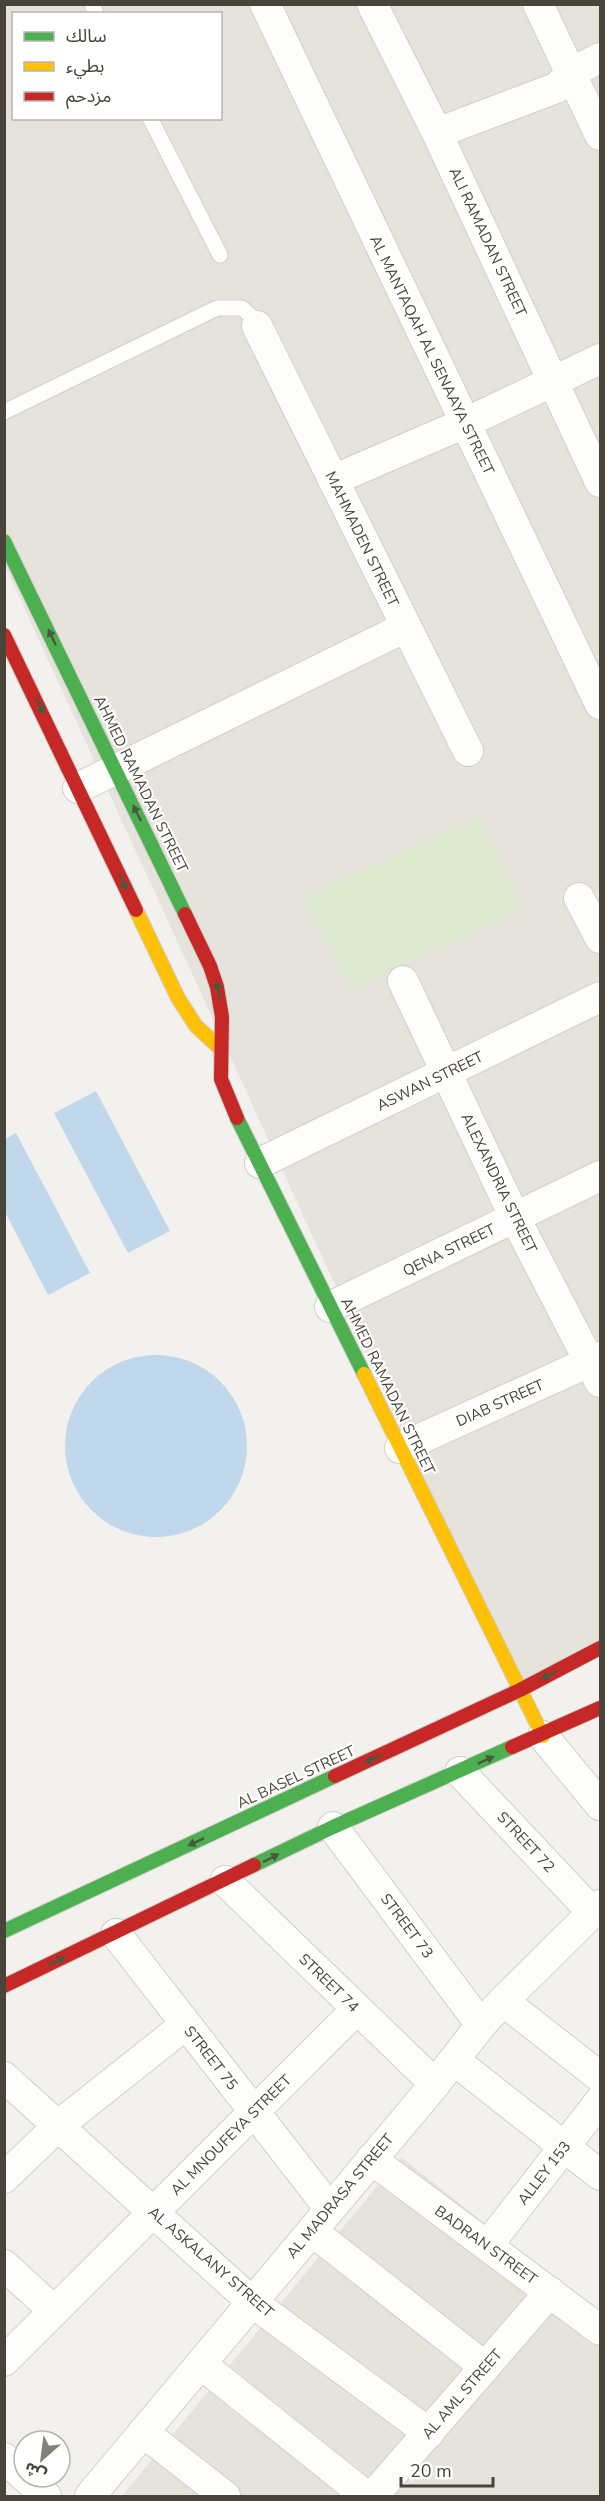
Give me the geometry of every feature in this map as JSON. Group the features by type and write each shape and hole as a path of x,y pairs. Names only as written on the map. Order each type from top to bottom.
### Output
{"street":[{"name":"AL MANTAQAH AL SENAAYA STREET","path":"265,4 600,704"},
{"name":"ALI RAMADAN STREET","path":"372,4 437,133 501,273 555,381 600,482"},
{"path":"538,4 600,135"},
{"path":"437,133 556,88 571,75 600,58"},
{"name":"MAHMADEN STREET","path":"257,326 468,751"},
{"path":"333,480 465,423 600,359"},
{"name":"AHMED RAMADAN STREET","path":"4,541 210,966 221,1006 219,1069 223,1090 543,1736"},
{"path":"78,788 406,627"},
{"path":"4,635 182,1005 196,1026 220,1048"},
{"path":"579,898 600,938"},
{"name":"ALEXANDRIA STREET","path":"403,981 515,1218 597,1367"},
{"name":"ASWAN STREET","path":"260,1163 600,997"},
{"name":"QENA STREET","path":"330,1307 600,1176"},
{"name":"DIAB STREET","path":"400,1448 597,1367"},
{"name":"AL BASEL STREET","path":"4,1932 520,1690 600,1648"},
{"path":"4,1986 116,1934 333,1827 543,1736 600,1708"},
{"path":"543,1736 600,1805"},
{"name":"STREET 72","path":"460,1772 597,1909"},
{"name":"STREET 73","path":"333,1827 481,2025"},
{"name":"STREET 74","path":"225,1881 435,2084"},
{"name":"AL MADRASA STREET","path":"90,2496 435,2084 481,2025 597,1909"},
{"name":"STREET 75","path":"116,1934 253,2112 321,2220 485,2367"},
{"path":"503,2001 600,2077"},
{"name":"AL MNOUFEYA STREET","path":"4,2361 356,2010"},
{"path":"4,2178 59,2125 185,2025"},
{"path":"454,2060 600,2175"},
{"name":"AL ASKALANY STREET","path":"4,2077 252,2302 429,2433"},
{"name":"ALLEY 153","path":"487,2246 600,2101"},
{"name":"BADRAN STREET","path":"371,2159 550,2292 598,2324"},
{"path":"4,2265 54,2311"},
{"name":"AL AML STREET","path":"373,2496 550,2292"},
{"path":"201,2364 366,2496"},
{"path":"143,2432 225,2496"}],"lane":[{"path":"151,120 220,255"},
{"path":"4,412 217,308 242,308 257,326"}],"shaded area":[{"path":"4,5 600,5 600,1647 521,1690 5,566"},
{"path":"401,2157 600,2315 600,2496 122,2496"}],"green space":[{"path":"479,818 523,909 351,989 303,897"}],"water":[{"path":"96,1091 170,1231 128,1253 54,1113"},
{"path":"16,1133 90,1273 48,1295 5,1212 5,1139"},
{"path":"156,1355 191,1362 207,1370 220,1382 232,1395 240,1411 247,1446 240,1481 232,1497 220,1510 207,1522 191,1530 156,1537 121,1530 105,1522 92,1510 80,1497 72,1481 65,1446 72,1411 80,1395 92,1382 105,1370 121,1362"}],"traffic: fast":[{"path":"4,541 185,914"},
{"path":"237,1118 364,1374"},
{"path":"254,1865 512,1747"},
{"path":"4,1931 335,1776"}],"traffic: slow":[{"path":"136,910 178,998 196,1026 220,1048"},
{"path":"364,1374 543,1736"}],"traffic: jam":[{"path":"4,635 136,910"},
{"path":"185,914 210,966 217,987 222,1017 221,1079 237,1118"},
{"path":"335,1776 520,1690 600,1648"},
{"path":"512,1747 600,1708"},
{"path":"4,1986 254,1865"}]}
